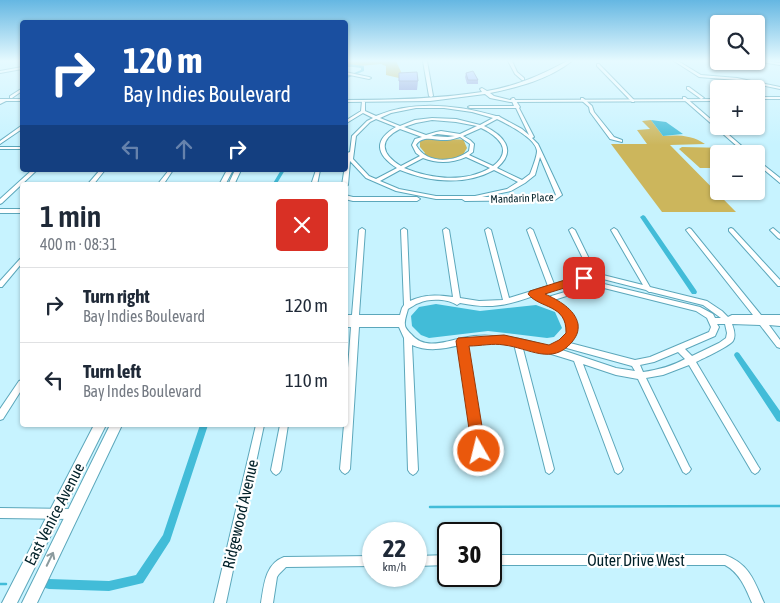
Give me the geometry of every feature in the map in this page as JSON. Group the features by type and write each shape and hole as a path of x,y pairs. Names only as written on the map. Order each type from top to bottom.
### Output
{"main road":[{"path":"485,91 490,89"},
{"path":"348,100 363,102 430,98 493,89"},
{"path":"485,91 492,97"},
{"path":"485,91 515,103"},
{"path":"430,98 443,100 481,95 515,103 551,100 710,99"},
{"path":"4,98 20,98"},
{"path":"686,99 710,98"},
{"path":"348,100 400,100"},
{"name":"East Venice Avenue","path":"9,603 99,427"},
{"name":"East Venice Avenue","path":"29,603 115,427"}],"street":[{"path":"429,89 430,98"},
{"path":"621,89 631,100"},
{"path":"690,89 702,98"},
{"path":"0,104 4,98 20,91"},
{"path":"686,99 739,145"},
{"path":"583,100 591,107 592,112 612,138 620,141"},
{"path":"363,102 363,111"},
{"path":"348,163 351,141 357,132 379,117 408,109 515,103"},
{"name":"Mandarin Place","path":"465,198 558,197 559,194 515,103"},
{"path":"446,107 470,110 498,117 520,129 536,144"},
{"path":"363,111 421,136 438,133 462,136 498,117"},
{"path":"348,121 363,111"},
{"path":"438,119 462,122 480,127 498,137 505,148 503,160 494,168 474,176 447,179 424,176 400,168 387,158 382,148 386,136 399,126 438,119"},
{"path":"0,144 20,129"},
{"path":"421,136 414,146 424,156 443,161 467,156 471,152 472,146 462,136"},
{"path":"0,148 20,148"},
{"path":"350,150 358,169 376,181 401,192 442,198"},
{"path":"348,198 465,198 502,192 523,182 536,169 539,151"},
{"path":"376,181 424,156"},
{"path":"467,156 523,182"},
{"path":"765,168 780,181"},
{"path":"348,170 358,169"},
{"path":"536,169 548,171"},
{"path":"22,182 33,172"},
{"path":"93,182 101,172"},
{"path":"0,202 20,184"},
{"path":"397,199 401,192"},
{"path":"502,192 508,198"},
{"path":"0,211 20,211"},
{"path":"0,216 20,216"},
{"path":"348,425 362,230"},
{"path":"404,230 407,306 401,321 408,336 413,470"},
{"path":"446,230 457,302"},
{"path":"488,230 507,302"},
{"path":"530,230 552,288"},
{"path":"572,230 598,285"},
{"path":"614,230 649,288 650,296"},
{"path":"689,230 780,345"},
{"path":"731,230 780,284"},
{"path":"773,230 780,237"},
{"path":"0,285 20,262"},
{"path":"407,306 419,299 429,297 479,304 507,302 580,278 595,277 649,288 700,302 716,311 726,321 731,331 728,342 658,373 641,375 615,371 517,342 492,339 462,341 435,347 417,343 408,336"},
{"path":"547,300 598,285 650,296 701,310 713,321 716,328 713,334 651,360 635,364 563,344"},
{"path":"534,294 560,307 571,321 571,336 563,344 549,351"},
{"path":"713,321 726,321 736,324 780,318"},
{"path":"348,319 355,321 401,321"},
{"path":"348,323 355,321"},
{"path":"761,321 780,324"},
{"path":"462,341 482,470"},
{"path":"517,342 549,469"},
{"path":"679,348 690,359 755,469"},
{"path":"578,360 618,469"},
{"path":"635,364 686,469"},
{"path":"0,416 20,386"},
{"name":"Ridgewood Avenue","path":"220,603 260,427"},
{"path":"276,470 284,427"},
{"path":"345,469 348,427"},
{"path":"0,513 72,514"},
{"path":"266,603 272,575 275,569 284,562 362,560"},
{"name":"Outer Drive West","path":"502,560 725,560 740,569 758,603"}],"shaded area":[{"path":"651,120 663,136 685,136 705,144 670,145 710,186 710,200 724,200 736,212 662,212 611,144 647,144 637,130 650,129 642,121"},
{"path":"422,138 467,141 464,141 467,148 464,153 467,155 445,159 423,155 425,153 420,147 420,142 417,141"},
{"path":"682,147 710,148 710,168 700,168 679,149"}],"water":[{"path":"651,120 666,122 683,134 663,136"},
{"path":"436,304 480,311 536,305 555,312 562,328 554,337 547,338 488,331 429,338 421,335 412,326 411,316 419,307"}],"waterway":[{"path":"276,182 282,172"},
{"path":"643,217 694,292"},
{"path":"737,355 780,418"},
{"path":"49,584 109,586 139,579 167,538 203,427"},
{"path":"430,507 780,506"},
{"path":"0,584 6,584"}],"route":[{"path":"479,451 462,341 504,340 523,343 549,351 567,342 572,334 572,324 566,312 554,303 534,294 584,278"}]}
